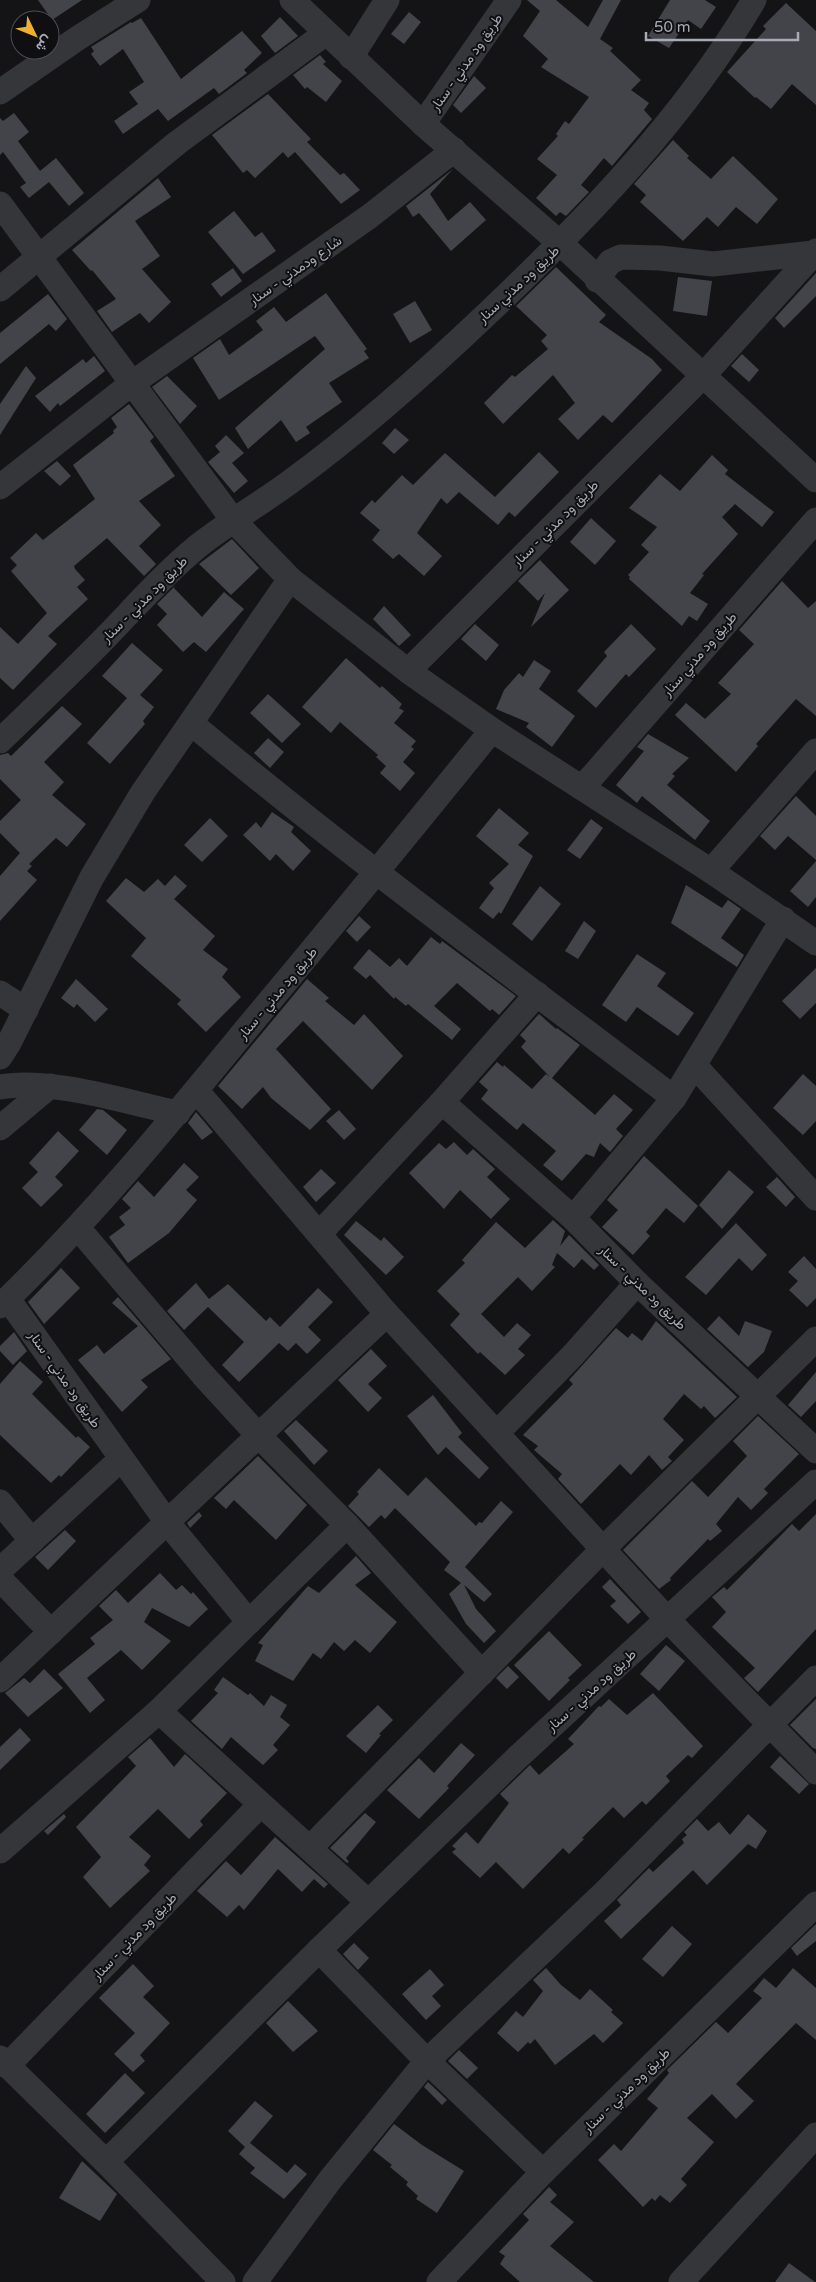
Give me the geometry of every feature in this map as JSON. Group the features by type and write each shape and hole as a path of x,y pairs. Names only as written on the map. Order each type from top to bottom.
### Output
{"street":[{"path":"0,92 78,38 138,0"},
{"path":"292,0 423,124 560,244 816,480"},
{"path":"352,56 387,0"},
{"name":"طريق ود مدني - سنار","path":"423,124 509,0"},
{"name":"طريق ود مدني سنار","path":"233,520 290,482 434,363 560,244 657,135 731,39 754,0"},
{"path":"0,288 177,143 326,33"},
{"name":"شارع ودمدني - سنار","path":"0,487 131,384 370,216 454,150"},
{"path":"0,204 233,520 290,579 408,670 492,730 711,871 816,943"},
{"path":"597,280 610,262 621,258 660,258 713,264 815,252"},
{"name":"طريق ود مدني - سنار","path":"408,670 702,376 815,252"},
{"name":"طريق ود مدني - سنار","path":"0,741 84,660 173,568 233,520"},
{"name":"طريق ود مدني سنار","path":"582,788 816,520"},
{"path":"0,1057 26,1010 92,877 143,792 290,579"},
{"path":"191,723 284,801 376,873 674,1098"},
{"name":"طريق ود مدني - سنار","path":"248,1622 168,1522 69,1382 4,1302 78,1228 178,1113 492,730"},
{"path":"711,871 816,751"},
{"path":"573,1218 674,1098 783,919"},
{"path":"0,993 26,1010"},
{"path":"320,1233 442,1102 538,994"},
{"path":"695,1066 816,1198"},
{"path":"0,1087 13,1085 50,1086 178,1113"},
{"path":"0,1128 50,1086"},
{"path":"196,1090 320,1233 387,1314 668,1620 816,1772"},
{"name":"طريق ود مدني - سنار","path":"442,1102 573,1218 638,1283 816,1451"},
{"path":"78,1228 202,1375 347,1525 482,1673"},
{"path":"496,1433 573,1354 638,1283"},
{"path":"0,1680 387,1314"},
{"path":"310,1848 603,1549 816,1339"},
{"path":"0,1570 122,1459"},
{"name":"طريق ود مدني - سنار","path":"106,2162 319,1950 518,1757 816,1482"},
{"path":"0,1502 32,1541"},
{"path":"0,1851 160,1711 347,1525"},
{"path":"0,1579 51,1632"},
{"path":"255,2282 330,2180 426,2061 605,1892 816,1678"},
{"path":"160,1711 260,1805 368,1902"},
{"name":"طريق ود مدني - سنار","path":"223,2282 106,2162 3,2062 260,1805"},
{"name":"طريق ود مدني - سنار","path":"439,2282 543,2172 816,1904"},
{"path":"319,1950 426,2061 543,2172"},
{"path":"681,2282 816,2135"}],"building":[{"path":"38,0 82,0 60,15 60,10 45,10"},
{"path":"527,0 556,0 588,27 603,0 621,0 600,39 613,48 610,51 641,80 631,90 649,103 644,110 652,119 612,166 604,158 581,185 589,192 566,216 560,212 556,216 536,198 557,175 537,159 558,136 556,134 565,121 569,124 589,97 541,67 548,59 523,36 540,11"},
{"path":"670,0 705,0 716,7 701,29 688,20 669,48 648,36"},
{"path":"786,3 816,31 816,105 792,84 771,109 755,98 727,72 766,29 763,26"},
{"path":"409,12 421,22 404,44 391,34"},
{"path":"280,17 298,36 275,53 261,36"},
{"path":"141,18 181,79 242,31 262,53 244,70 247,73 219,94 214,88 168,121 158,109 123,134 114,121 138,104 129,92 144,82 123,49 100,66 91,54 94,51 91,47 131,22"},
{"path":"320,55 326,62 323,64 342,81 326,102 307,87 305,89 293,75"},
{"path":"474,76 486,88 461,113 453,105"},
{"path":"268,94 311,139 307,142 340,175 344,173 360,190 341,204 295,152 288,158 283,152 255,178 247,170 243,173 212,135"},
{"path":"14,113 29,132 18,141 40,171 56,158 84,193 69,206 49,182 29,198 20,187 26,183 3,152 0,155 0,118 3,121"},
{"path":"673,140 689,156 687,158 711,179 733,156 778,199 757,224 736,207 718,227 707,217 683,241 640,202 646,195 634,184"},
{"path":"453,169 430,194 448,221 470,202 486,220 451,251 419,213 413,217 406,206"},
{"path":"158,178 171,197 135,221 160,256 142,269 171,302 149,323 140,313 112,332 97,311 116,299 92,270 72,250"},
{"path":"234,211 255,237 262,232 276,251 243,274 208,232"},
{"path":"556,267 606,315 599,322 652,359 662,370 612,423 603,415 578,440 558,419 575,403 553,375 503,424 484,403 512,375 515,377 548,349 541,341 547,335 516,306"},
{"path":"233,268 242,281 221,297 211,284"},
{"path":"816,273 816,296 784,328 775,318"},
{"path":"678,277 712,281 707,316 673,311"},
{"path":"326,293 367,349 364,351 369,358 329,383 342,402 306,427 310,433 296,442 281,420 248,449 235,428 325,349 315,336 219,400 193,358 220,339 229,355 263,330 256,321 274,307 286,322"},
{"path":"48,294 67,319 56,331 49,324 0,364 0,333"},
{"path":"415,301 432,330 410,343 393,314"},
{"path":"742,354 759,370 749,382 731,366"},
{"path":"94,356 105,371 60,406 58,403 50,412 35,396 83,359 86,363"},
{"path":"26,366 36,378 0,435 0,404"},
{"path":"167,376 197,406 180,424 152,387"},
{"path":"129,404 154,437 150,441 175,476 139,501 161,525 139,546 156,564 144,576 107,538 74,566 85,580 77,587 88,599 48,636 57,644 13,690 0,678 0,627 18,644 47,613 11,571 17,565 10,558 36,533 43,540 95,499 73,465 114,433 113,431 117,427 111,418"},
{"path":"395,428 409,440 394,454 382,443"},
{"path":"226,435 244,453 232,463 248,481 234,493 208,462 220,452 215,446"},
{"path":"539,452 559,472 515,517 509,512 498,525 459,492 447,504 441,498 417,533 442,556 424,576 399,554 393,559 372,540 380,530 360,513 372,500 375,503 402,475 413,485 445,453 495,497"},
{"path":"712,455 728,470 725,474 774,512 762,527 735,504 722,517 738,534 702,574 704,575 690,593 708,604 697,621 689,616 682,626 629,579 628,575 649,552 641,545 657,527 629,508 660,474 680,491"},
{"path":"57,461 71,476 60,486 44,471"},
{"path":"591,518 616,541 595,565 570,542"},
{"path":"232,539 259,568 231,595 199,564"},
{"path":"540,560 569,590 531,627 545,593 538,601 518,581"},
{"path":"782,581 808,608 816,601 816,716 796,699 756,744 758,746 736,772 675,715 686,703 705,719 731,694 718,683 754,644 739,630"},
{"path":"175,586 174,588 202,617 224,592 244,609 206,652 194,642 183,652 157,625 167,614 157,604"},
{"path":"384,606 411,635 399,646 373,619"},
{"path":"475,624 499,645 486,661 461,639"},
{"path":"631,624 656,649 629,677 626,674 596,708 577,691 607,656 604,652"},
{"path":"132,643 163,670 140,695 154,707 143,721 145,724 110,764 87,743 127,698 102,676"},
{"path":"346,658 380,688 382,686 402,704 399,708 404,711 394,723 416,741 411,747 414,749 403,762 415,773 400,791 380,773 386,766 376,757 378,755 340,722 331,733 302,707"},
{"path":"534,660 551,671 539,689 575,716 552,747 526,727 529,723 496,709 504,690 519,673 523,677"},
{"path":"268,694 301,724 282,743 250,713"},
{"path":"62,706 82,724 44,762 64,782 52,795 86,824 67,847 56,838 29,864 32,866 27,871 37,880 0,921 0,876 20,853 0,833 0,821 21,800 0,779 0,755 8,753 11,756"},
{"path":"648,734 689,758 672,774 675,776 667,785 710,821 695,840 642,796 637,803 616,785 644,751 637,747"},
{"path":"268,738 284,752 270,768 254,753"},
{"path":"796,796 816,816 816,860 788,836 775,850 760,836"},
{"path":"499,808 529,833 518,845 533,856 501,914 499,912 493,919 479,908 494,888 489,883 509,864 476,836"},
{"path":"272,812 294,827 291,832 311,851 293,871 276,854 270,861 243,835 256,822 261,828"},
{"path":"210,818 228,836 202,862 184,845"},
{"path":"591,819 603,828 580,859 567,850"},
{"path":"816,861 816,897 808,907 790,891"},
{"path":"175,875 187,886 174,899 215,936 203,950 228,969 222,977 241,997 206,1032 177,1004 181,1000 131,956 146,938 106,901 126,878 144,892 158,879 165,886"},
{"path":"686,885 722,908 728,900 741,909 721,938 744,955 737,967 671,923"},
{"path":"540,886 561,904 532,941 512,924"},
{"path":"359,916 371,927 357,942 346,931"},
{"path":"584,921 596,931 578,959 565,951"},
{"path":"431,937 440,944 442,941 516,996 499,1015 492,1009 490,1011 457,983 434,1006 461,1029 452,1040 408,1004 406,1006 395,997 394,999 370,975 366,979 353,968 369,949 390,967 399,958 407,966"},
{"path":"637,954 666,973 657,986 694,1013 678,1036 637,1007 626,1022 602,1005"},
{"path":"816,968 816,1003 800,1019 782,1001"},
{"path":"76,979 108,1009 95,1022 77,1004 74,1008 61,998"},
{"path":"307,979 329,998 325,1001 354,1025 364,1014 403,1056 372,1090 303,1021 276,1049 331,1109 310,1130 271,1098 263,1087 242,1109 218,1086"},
{"path":"539,1014 556,1029 580,1045 552,1078 595,1115 614,1094 633,1110 616,1129 623,1136 610,1152 600,1143 594,1157 586,1154 562,1181 543,1165 556,1151 523,1123 517,1130 481,1099 488,1090 479,1082 497,1062 503,1067 504,1065 532,1089 546,1074 550,1077 521,1047 526,1041 520,1035"},
{"path":"803,1074 816,1086 816,1121 803,1135 773,1108"},
{"path":"97,1109 103,1110 127,1130 107,1155 79,1130"},
{"path":"339,1110 356,1129 344,1140 326,1121"},
{"path":"196,1112 213,1132 202,1140 188,1123"},
{"path":"58,1131 79,1151 55,1177 63,1185 41,1207 22,1188 38,1172 29,1163"},
{"path":"454,1142 467,1155 473,1149 495,1169 487,1177 510,1199 491,1219 460,1190 444,1209 409,1173 439,1143 446,1149"},
{"path":"644,1156 698,1206 684,1223 666,1208 646,1232 650,1236 633,1255 602,1227 618,1210 607,1200"},
{"path":"184,1163 199,1177 186,1190 197,1200 169,1233 128,1263 109,1237 125,1225 119,1217 131,1208 122,1199 138,1181 154,1197"},
{"path":"321,1169 336,1183 316,1202 303,1187"},
{"path":"729,1170 754,1192 722,1229 699,1205"},
{"path":"777,1177 795,1197 786,1207 766,1187"},
{"path":"553,1220 565,1231 560,1246 569,1235 599,1265 594,1270 582,1259 574,1268 557,1253 552,1265 555,1267 532,1291 518,1277 481,1314 504,1337 517,1323 531,1335 518,1349 525,1355 505,1375 480,1352 478,1354 450,1325 460,1314 437,1291 465,1263 462,1260 496,1222 525,1248"},
{"path":"356,1221 381,1241 384,1237 404,1257 386,1275 344,1235"},
{"path":"736,1223 767,1255 752,1271 739,1258 706,1295 685,1277"},
{"path":"804,1256 816,1269 816,1298 807,1307 789,1290 798,1281 788,1272"},
{"path":"61,1268 80,1288 44,1324 28,1302"},
{"path":"196,1283 209,1299 228,1284 266,1321 270,1317 280,1327 318,1288 333,1302 308,1327 321,1340 307,1354 296,1343 288,1351 279,1343 239,1382 222,1365 244,1342 208,1307 184,1330 167,1311"},
{"path":"118,1297 171,1359 141,1380 148,1387 122,1412 78,1360 97,1345 104,1354 138,1326 112,1303"},
{"path":"719,1316 739,1336 745,1321 772,1331 764,1352 748,1367 707,1329"},
{"path":"656,1321 737,1397 715,1418 704,1406 701,1409 684,1394 663,1419 684,1440 668,1457 672,1461 662,1470 649,1455 631,1475 620,1464 581,1504 558,1479 562,1474 534,1450 538,1446 523,1435 573,1384 569,1380 616,1328 628,1338 632,1333 642,1341"},
{"path":"14,1332 27,1351 13,1365 0,1351 0,1346"},
{"path":"371,1349 387,1366 368,1384 382,1398 368,1412 338,1380"},
{"path":"20,1361 43,1382 32,1394 76,1438 78,1436 90,1447 61,1477 59,1475 51,1483 0,1435 0,1384"},
{"path":"816,1372 816,1401 801,1417 788,1405"},
{"path":"433,1395 462,1433 458,1437 489,1468 479,1479 446,1447 438,1455 407,1416"},
{"path":"758,1416 799,1454 764,1489 768,1493 751,1510 738,1497 716,1524 722,1531 710,1541 708,1539 670,1578 671,1580 659,1589 623,1550 692,1481 708,1497 747,1456 733,1441"},
{"path":"296,1420 328,1451 314,1465 284,1431"},
{"path":"258,1456 307,1505 276,1540 234,1500 226,1509 214,1498"},
{"path":"379,1468 408,1496 426,1477 476,1526 479,1522 482,1523 501,1501 513,1512 465,1567 492,1594 484,1602 464,1585 476,1609 496,1631 484,1643 466,1624 449,1594 461,1583 444,1570 450,1562 395,1508 385,1519 381,1515 369,1527 348,1506 359,1494 357,1492"},
{"path":"199,1512 202,1516 190,1528 187,1523"},
{"path":"816,1514 816,1629 758,1692 744,1678 755,1668 712,1627 726,1612 712,1597 724,1587 727,1590 792,1524 799,1531"},
{"path":"65,1530 76,1541 48,1570 35,1557"},
{"path":"356,1556 371,1573 355,1585 397,1622 370,1653 355,1640 344,1651 334,1642 321,1659 313,1653 293,1681 255,1661 263,1645 258,1643 308,1586 319,1593"},
{"path":"160,1573 176,1590 182,1585 191,1594 193,1592 208,1609 189,1627 152,1608 144,1622 171,1641 142,1670 121,1650 87,1678 105,1700 90,1713 58,1674 95,1644 90,1638 113,1620 99,1606 116,1590 128,1603"},
{"path":"610,1579 641,1612 628,1624 610,1606 616,1601 602,1587"},
{"path":"549,1631 582,1665 568,1678 570,1680 549,1701 514,1665"},
{"path":"666,1645 685,1661 659,1691 640,1674"},
{"path":"508,1666 519,1677 507,1689 496,1678"},
{"path":"44,1669 63,1688 28,1717 5,1693 24,1678 30,1683"},
{"path":"223,1677 248,1695 250,1693 264,1706 271,1695 287,1705 280,1717 290,1725 273,1745 278,1750 263,1765 231,1737 222,1749 191,1721 218,1693 214,1690"},
{"path":"653,1693 703,1746 692,1758 688,1755 666,1776 670,1781 646,1805 642,1801 624,1818 613,1807 569,1854 563,1848 523,1889 496,1862 480,1878 452,1852 456,1849 452,1846 466,1832 478,1844 509,1803 500,1794 530,1765 539,1775 574,1744 568,1739 599,1706 601,1707 609,1699 627,1715"},
{"path":"816,1699 816,1749 790,1725"},
{"path":"378,1705 393,1720 379,1734 381,1735 366,1753 346,1736"},
{"path":"20,1728 31,1740 0,1770 0,1747"},
{"path":"150,1738 174,1767 185,1754 227,1793 200,1821 203,1825 189,1839 158,1809 129,1837 151,1856 144,1865 150,1871 110,1908 83,1877 101,1857 76,1827 136,1766 128,1757"},
{"path":"461,1743 475,1755 447,1786 449,1788 419,1819 387,1790 419,1758 434,1773"},
{"path":"780,1756 809,1784 799,1794 770,1767"},
{"path":"365,1813 376,1822 346,1858 349,1862 347,1863 330,1848"},
{"path":"64,1814 66,1817 48,1835 44,1831"},
{"path":"748,1814 767,1831 756,1849 748,1844 707,1885 693,1870 621,1939 604,1921 621,1905 617,1900 649,1868 653,1872 684,1843 682,1839 687,1835 684,1832 697,1819 708,1831 719,1822 730,1835"},
{"path":"275,1837 328,1884 324,1888 314,1879 302,1892 278,1869 244,1910 239,1905 227,1917 197,1891 226,1861 241,1875"},
{"path":"816,1924 816,1941 797,1956 791,1948"},
{"path":"672,1926 692,1944 663,1977 642,1959"},
{"path":"354,1943 369,1958 358,1970 343,1954"},
{"path":"133,1964 154,1986 143,1997 170,2023 140,2055 145,2061 133,2072 114,2054 135,2033 99,1998"},
{"path":"546,1968 561,1985 580,2000 590,1989 613,2010 611,2012 623,2023 603,2043 594,2034 555,2065 535,2039 530,2044 528,2042 518,2052 497,2033 516,2011 523,2017 543,1991 533,1980"},
{"path":"793,1968 816,1988 816,2040 796,2023 736,2084 754,2101 736,2119 712,2094 687,2118 714,2142 681,2179 687,2185 670,2203 660,2195 655,2201 652,2198 643,2207 598,2160 614,2144 621,2151 658,2108 647,2099 669,2073 667,2070 716,2022 728,2033 762,1998 753,1991 764,1978 776,1988"},
{"path":"430,1969 444,1985 432,1996 441,2006 426,2020 402,1994"},
{"path":"288,2001 318,2031 293,2052 266,2023"},
{"path":"459,2050 478,2068 467,2079 448,2061"},
{"path":"125,2073 145,2093 105,2133 86,2114"},
{"path":"428,2082 447,2100 442,2105 424,2087"},
{"path":"255,2101 273,2116 250,2143 287,2173 295,2164 307,2174 284,2199 250,2173 255,2168 239,2154 245,2147 228,2131"},
{"path":"394,2124 422,2145 464,2171 437,2213 416,2199 418,2196 406,2185 408,2182 390,2167 392,2165 373,2150"},
{"path":"82,2161 117,2194 100,2221 59,2198"},
{"path":"549,2187 557,2195 550,2202 574,2222 550,2246 594,2282 520,2282 500,2264 505,2256 499,2252 529,2220 523,2214"},
{"path":"789,2263 815,2282 775,2282"}]}
